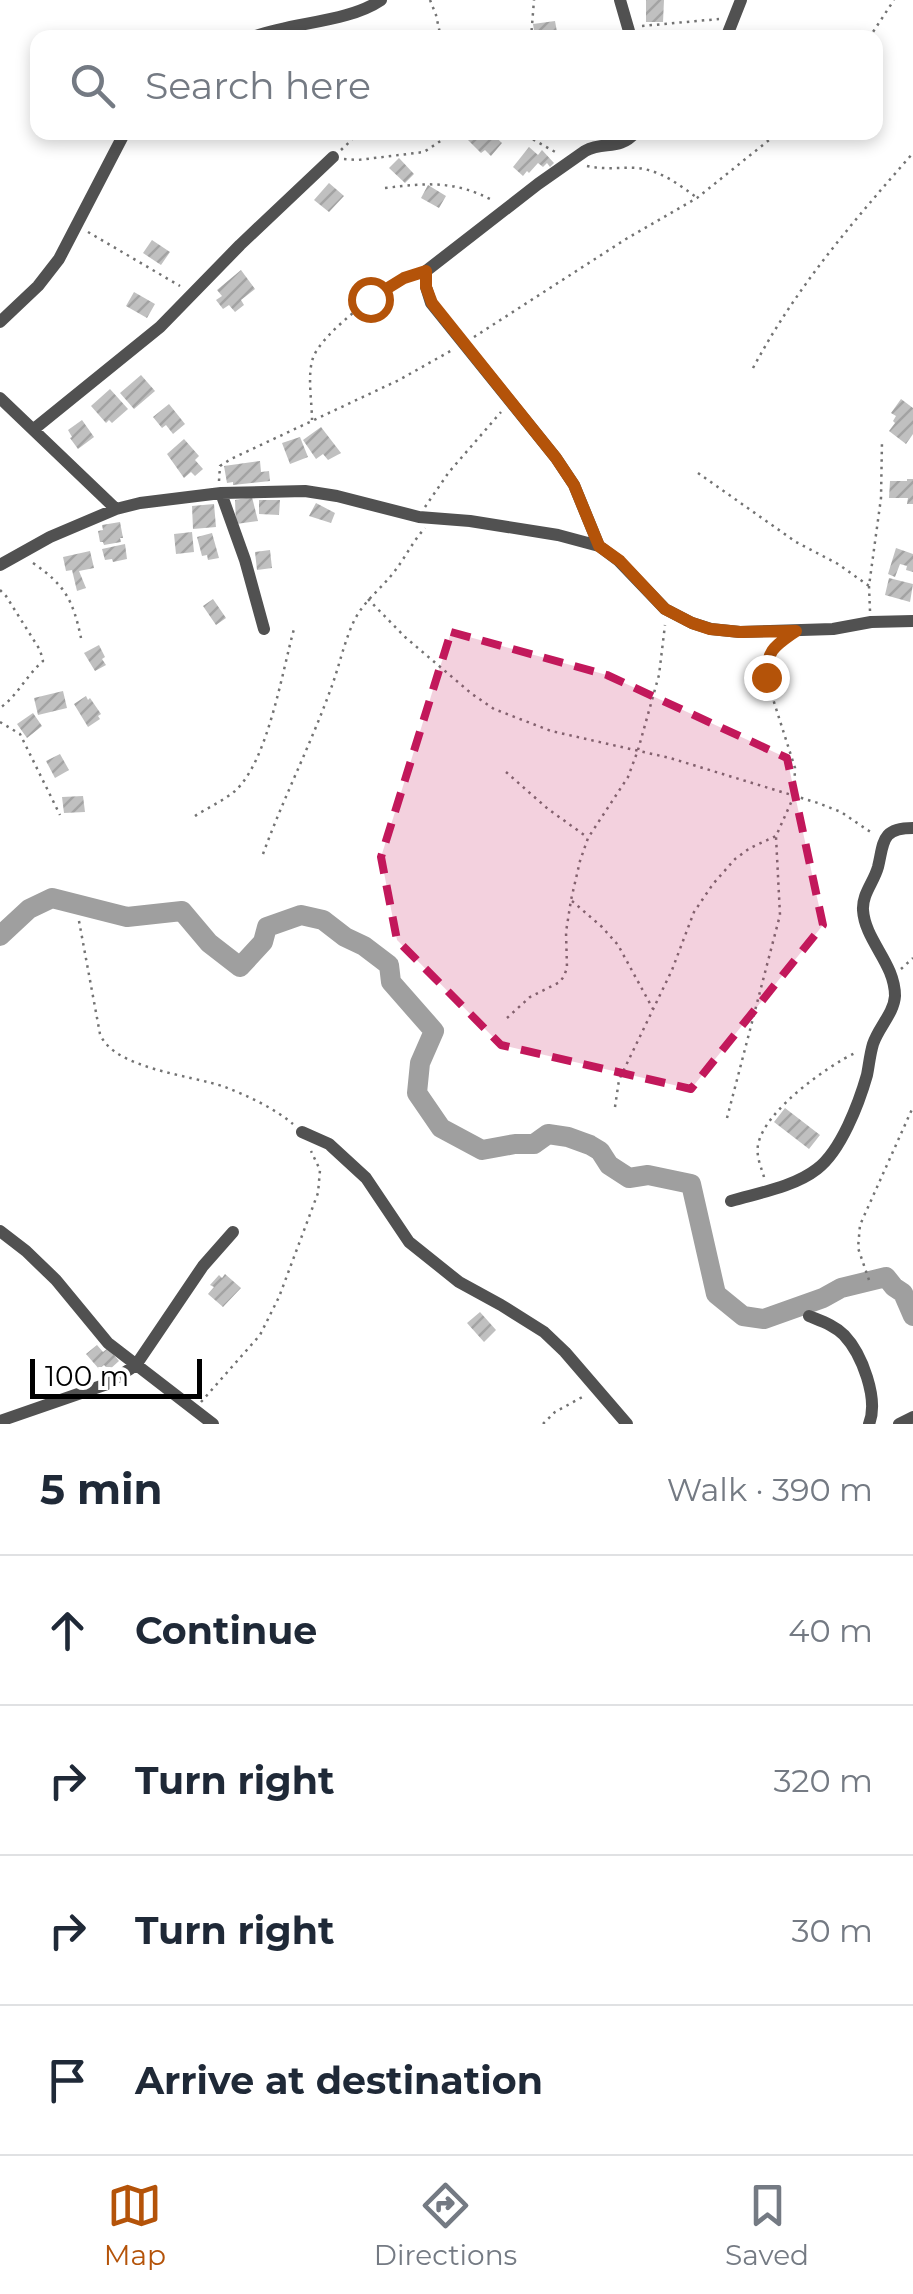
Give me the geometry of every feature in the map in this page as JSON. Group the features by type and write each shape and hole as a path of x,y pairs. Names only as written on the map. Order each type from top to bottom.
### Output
{"street":[{"path":"270,30 347,15 381,0"},
{"path":"620,0 628,30"},
{"path":"729,30 742,0"},
{"path":"0,322 38,286 59,259 122,140"},
{"path":"599,546 574,485 556,458 432,303 426,271 593,146 619,146 629,140"},
{"path":"34,430 194,295 240,245 332,158"},
{"path":"0,398 116,509"},
{"path":"0,566 50,536 140,503 222,493 304,491 419,517 558,535 599,546 620,561 665,609 710,629 833,630 871,622 913,621"},
{"path":"222,493 264,629"},
{"path":"731,1202 815,1171 838,1145 866,1076 872,1046 894,1006 893,977 870,932 863,912 864,897 877,869 882,841 900,828 913,828"},
{"path":"302,1132 329,1144 366,1178 409,1242 459,1282 544,1332 627,1424"},
{"path":"0,1231 56,1280 108,1342 212,1424"},
{"path":"0,1421 107,1384 136,1365 203,1266 233,1232"},
{"path":"809,1316 834,1326 855,1350 871,1396 869,1424"},
{"path":"900,1424 913,1417"}],"path":[{"path":"430,0 439,30"},
{"path":"531,30 534,0"},
{"path":"875,30 894,0"},
{"path":"643,30 735,17"},
{"path":"332,158 351,140"},
{"path":"332,158 358,160 424,152 442,140"},
{"path":"534,140 570,161 592,167 653,171 674,180 697,198"},
{"path":"222,493 220,466 464,344 697,198 769,140"},
{"path":"753,368 800,290 849,226 913,154"},
{"path":"385,188 432,182 464,188 510,206"},
{"path":"76,225 194,295"},
{"path":"312,421 312,359 320,345 386,287 426,271"},
{"path":"419,517 449,472 510,402"},
{"path":"871,622 869,586 881,498 882,441"},
{"path":"698,473 796,542 869,586"},
{"path":"263,854 331,689 354,622 368,598 438,518"},
{"path":"20,554 50,575 66,593 75,608 81,638"},
{"path":"0,590 43,661 16,696 0,708"},
{"path":"368,598 405,637 494,709 551,731 638,750 794,796 840,812 882,841"},
{"path":"507,1018 541,990 563,980 571,900 588,838 628,777 638,750 659,675 665,609"},
{"path":"194,816 234,792 248,776 268,729 294,628"},
{"path":"727,1118 780,916 776,836 794,796 795,768 766,677 766,663 771,650 796,631"},
{"path":"0,722 20,734 60,815"},
{"path":"506,772 588,838"},
{"path":"615,1107 619,1080 672,970 694,912 736,859 776,836"},
{"path":"571,900 618,945 653,1010"},
{"path":"78,921 105,1045 118,1055 157,1070 228,1088 280,1114 302,1132 320,1170 318,1193 280,1297 260,1335 193,1410"},
{"path":"893,977 913,958"},
{"path":"768,1189 757,1148 770,1122 797,1094 840,1060 872,1046"},
{"path":"868,1280 858,1248 860,1225 913,1107"},
{"path":"544,1424 555,1412 596,1389"}],"highlighted area":[{"path":"451,632 607,675 787,758 823,925 691,1089 501,1045 397,940 381,857"}],"building":[{"path":"646,0 664,0 663,22 646,22"},
{"path":"555,21 557,30 534,30 533,24"},
{"path":"468,140 502,143 491,156 485,150 481,153"},
{"path":"529,147 538,155 542,150 554,163 543,167 538,163 523,176 513,167"},
{"path":"399,158 414,174 405,183 389,168"},
{"path":"329,183 344,196 329,212 314,200"},
{"path":"428,185 446,196 439,208 421,198"},
{"path":"152,240 170,252 161,265 143,253"},
{"path":"241,270 255,289 241,300 244,305 235,312 229,305 223,309 216,300 222,296 217,290"},
{"path":"134,292 155,304 147,318 126,306"},
{"path":"141,375 155,391 134,409 120,393"},
{"path":"110,389 128,409 112,423 106,423 91,406"},
{"path":"901,399 913,408 913,434 906,444 889,431 896,416 891,413"},
{"path":"169,404 185,424 173,434 153,417"},
{"path":"82,420 94,437 78,449 68,430"},
{"path":"321,427 341,453 328,460 323,454 316,459 303,440"},
{"path":"300,437 308,457 290,464 282,443"},
{"path":"184,439 199,456 195,460 203,469 184,478 167,454"},
{"path":"260,461 261,472 269,471 270,481 227,483 224,466"},
{"path":"913,479 913,504 907,504 908,498 889,498 890,481"},
{"path":"252,497 258,521 236,524 235,500"},
{"path":"259,500 280,500 279,515 259,514"},
{"path":"316,503 335,513 331,523 309,516"},
{"path":"214,504 216,527 193,529 192,506"},
{"path":"120,522 121,542 100,542 98,531 103,530 102,525"},
{"path":"192,532 194,552 176,554 174,534"},
{"path":"212,533 219,558 208,560 207,555 202,556 197,537"},
{"path":"125,544 127,559 105,560 102,549"},
{"path":"896,548 913,554 913,572 900,564 895,577 888,574"},
{"path":"270,550 272,568 257,570 255,552"},
{"path":"90,551 94,568 79,571 86,588 77,591 72,570 66,571 63,557"},
{"path":"889,578 913,584 910,602 885,595"},
{"path":"213,599 226,618 216,625 203,606"},
{"path":"99,645 106,665 95,671 84,653"},
{"path":"63,691 67,708 38,715 34,698"},
{"path":"86,696 101,714 88,727 74,704"},
{"path":"33,713 42,726 27,738 17,724"},
{"path":"60,754 69,770 55,778 46,761"},
{"path":"83,796 85,812 64,813 62,797"},
{"path":"785,1108 820,1135 809,1149 774,1122"},
{"path":"225,1274 241,1288 223,1307 208,1294 214,1287 210,1285"},
{"path":"480,1312 496,1330 484,1342 467,1323"},
{"path":"97,1345 103,1352 108,1348 119,1361 109,1370 104,1365 99,1369 86,1354"}],"waterway":[{"path":"0,936 29,909 52,898 127,917 182,911 209,943 240,967 263,942 267,927 301,915 323,920 389,965 391,982 434,1031 420,1063 417,1093 441,1128 482,1150 534,1144 548,1134 568,1137 600,1151 609,1165 629,1178 648,1175 691,1184 716,1294 743,1316 764,1319 841,1288 886,1277 903,1293 913,1316"}],"route":[{"path":"370,299 386,287 426,271 432,303 556,458 574,485 599,546 620,561 665,609 692,623 740,632 796,631 771,650 766,677"}]}
